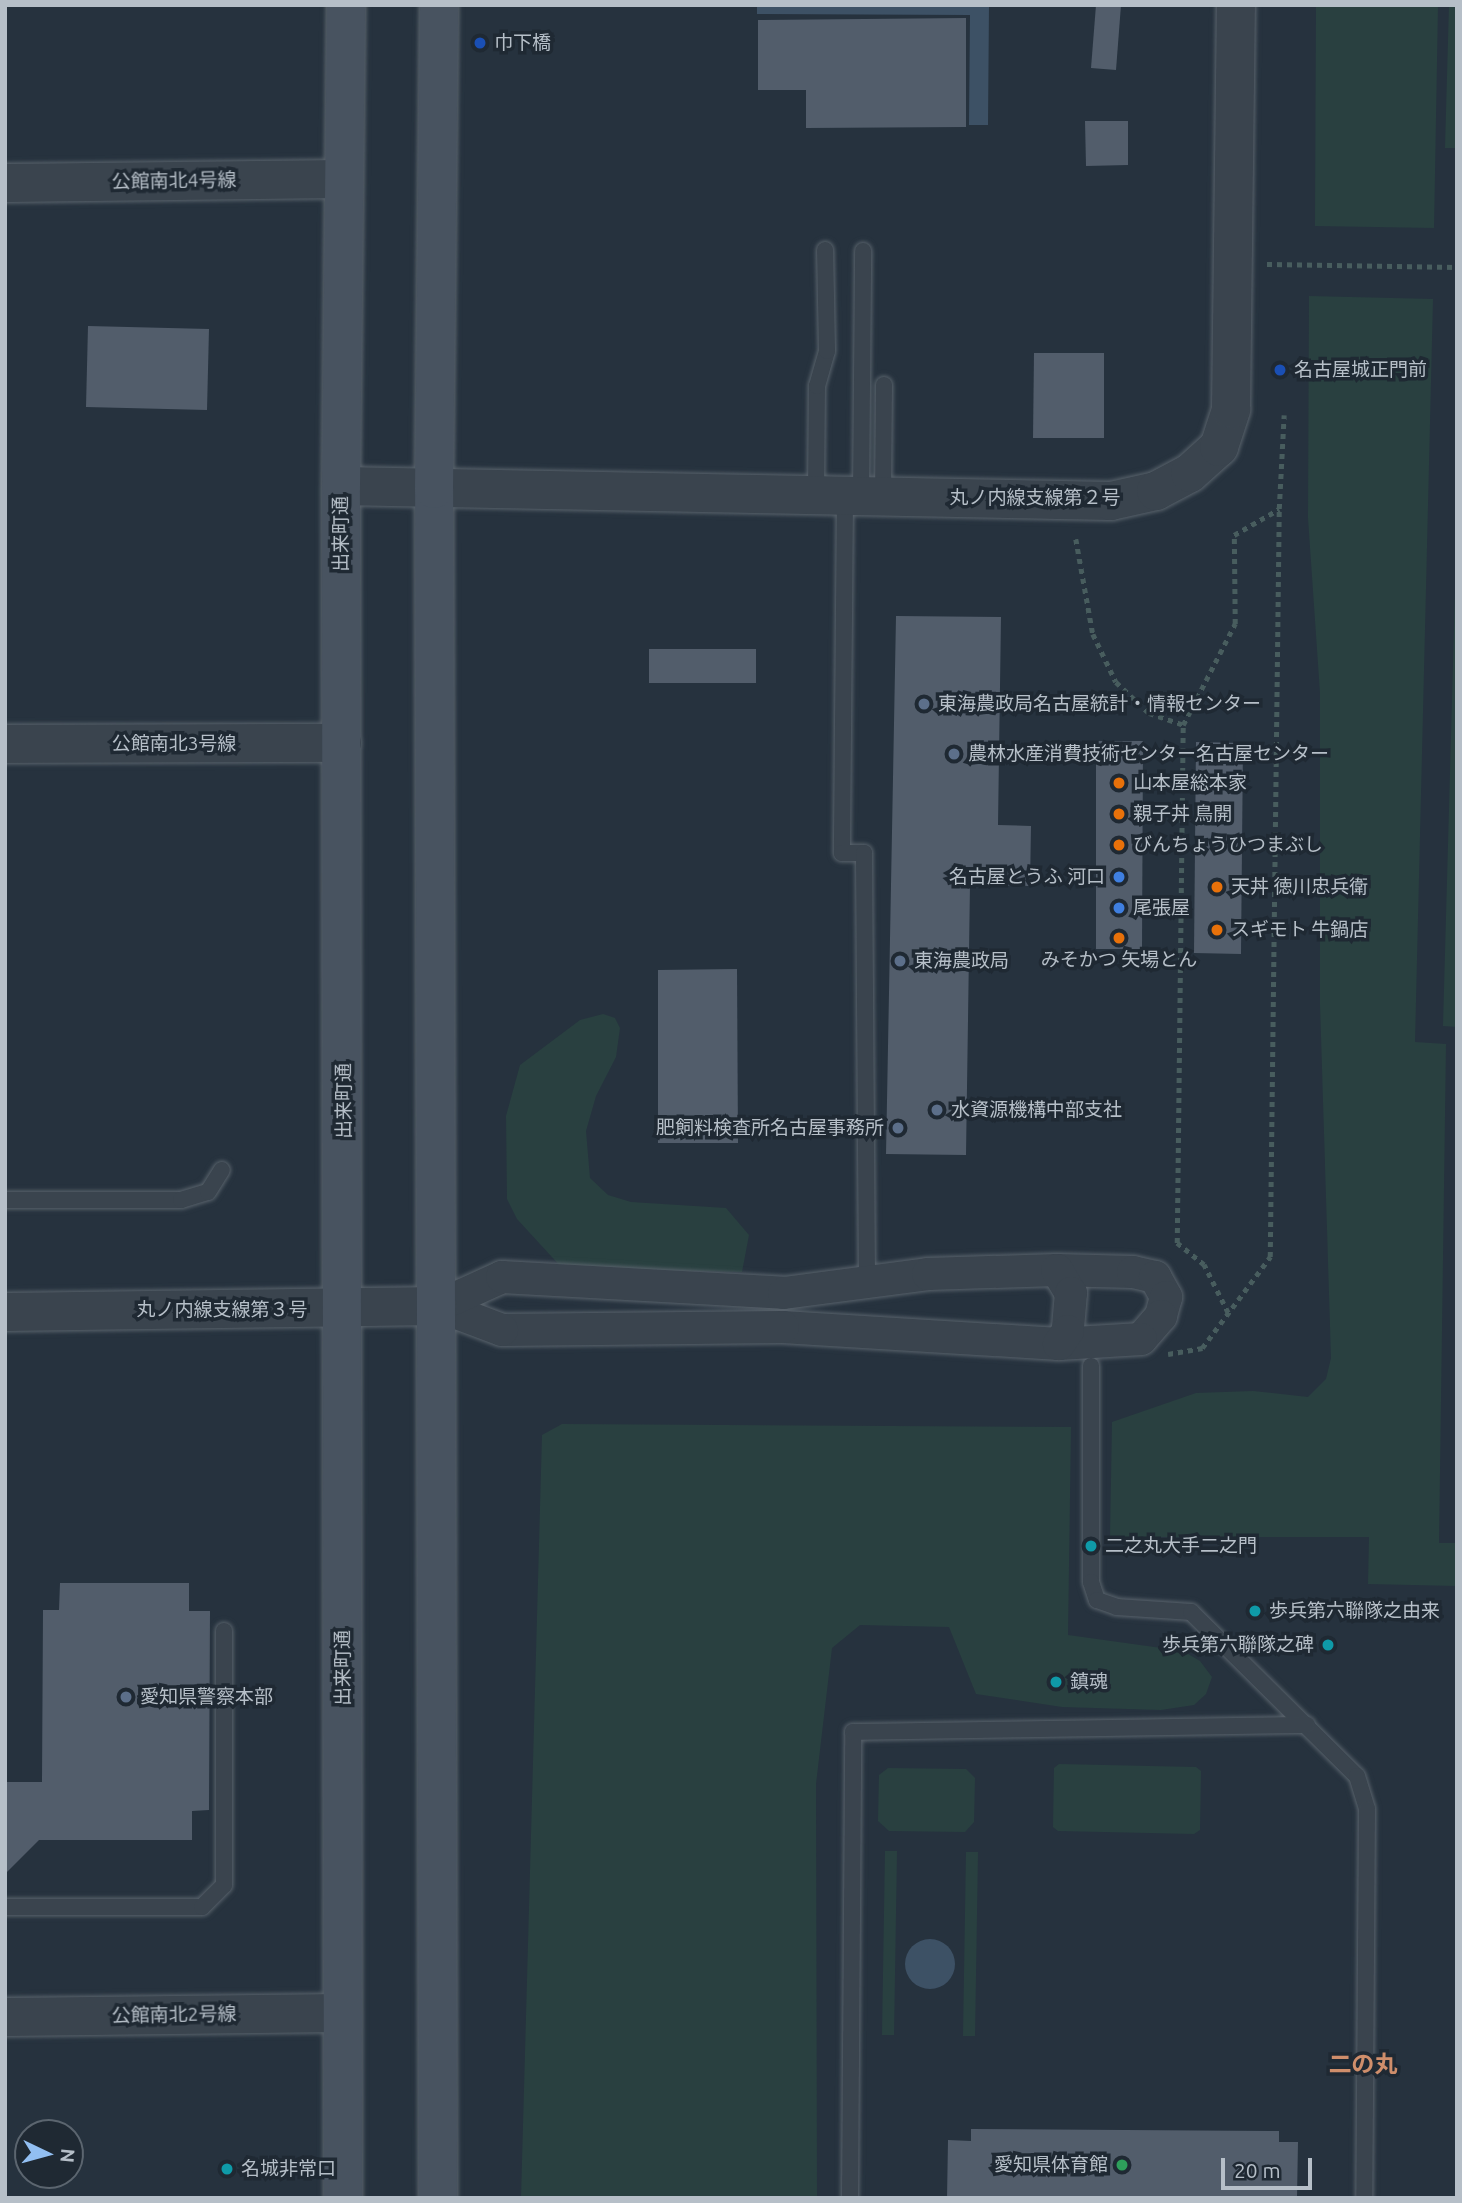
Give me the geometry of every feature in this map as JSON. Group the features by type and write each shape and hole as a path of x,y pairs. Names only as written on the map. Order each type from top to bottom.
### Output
{"main road":[{"name":"出来町通","path":"343,2198 345,1309 341,486 346,5"},
{"path":"438,2198 434,489 439,5"}],"street":[{"name":"丸ノ内線支線第２号","path":"341,486 1111,501 1156,491 1190,473 1219,447 1231,408 1236,5"},
{"name":"公館南北4号線","path":"5,183 343,180"},
{"name":"公館南北3号線","path":"5,744 342,743"},
{"path":"1057,1270 1133,1272 1156,1277 1166,1297 1161,1316 1141,1339 1059,1344 783,1327 502,1330 438,1306 502,1278 784,1293 867,1285 928,1274 1057,1270"},
{"path":"1057,1270 1071,1293 1068,1331 1059,1344"},
{"name":"丸ノ内線支線第３号","path":"5,1311 438,1306"},
{"name":"公館南北2号線","path":"5,2017 342,2013"}],"lane":[{"path":"825,250 827,351 817,386 851,497"},
{"path":"863,250 851,497 842,853 864,853 867,1285"},
{"path":"851,497 884,385"},
{"path":"5,1200 181,1200 208,1192 222,1170"},
{"path":"1091,1366 1091,1581 1097,1600 1117,1607 1191,1612 1357,1776 1367,1809 1364,2198"},
{"path":"5,1907 202,1907 224,1885 224,1631"},
{"path":"850,2198 853,1732 1307,1725"}],"path":[{"path":"1231,263 1457,267"},
{"path":"1165,1354 1202,1348 1270,1257 1279,509 1284,415"},
{"path":"1228,1313 1204,1265 1177,1243 1183,725 1235,624 1234,536 1279,509"},
{"path":"1076,539 1093,634 1116,681 1149,713 1183,725"}],"green space":[{"path":"1316,5 1438,5 1434,228 1315,226"},
{"path":"1449,5 1457,5 1457,148 1445,148"},
{"path":"1309,296 1433,299 1415,1042 1446,1044 1439,1543 1457,1543 1457,1586 1368,1584 1369,1537 1110,1537 1112,1422 1196,1393 1253,1391 1308,1397 1326,1379 1331,1358 1320,1004 1320,693 1308,518"},
{"path":"1457,519 1457,1027 1443,1026"},
{"path":"603,1014 615,1018 620,1028 616,1057 596,1096 586,1131 590,1178 608,1195 631,1202 726,1208 749,1235 742,1272 562,1268 517,1219 507,1199 506,1116 520,1065 580,1020"},
{"path":"562,1424 1071,1427 1068,1635 1183,1651 1200,1661 1212,1677 1206,1694 1194,1705 1161,1710 1062,1707 976,1694 949,1627 860,1625 832,1648 816,1784 817,2198 521,2198 542,1435"},
{"path":"1059,1764 1196,1767 1201,1771 1200,1830 1194,1834 1058,1831 1053,1827 1054,1768"},
{"path":"888,1768 966,1769 975,1778 974,1822 965,1832 889,1831 878,1821 879,1775"},
{"path":"885,1851 897,1851 894,2035 882,2035"},
{"path":"966,1852 978,1852 975,2036 963,2036"}],"water":[{"path":"757,5 989,5 988,125 969,125 970,15 757,14"},
{"path":"930,1939 947,1947 955,1964 947,1981 930,1989 913,1981 905,1964 913,1947"}],"building":[{"path":"1096,5 1121,5 1116,70 1091,68"},
{"path":"966,18 966,127 806,128 806,90 758,90 758,20"},
{"path":"1085,121 1128,121 1128,165 1086,166"},
{"path":"88,326 209,329 207,410 86,407"},
{"path":"1034,353 1104,353 1104,438 1033,438"},
{"path":"896,616 1001,617 998,825 1031,826 1030,886 970,885 966,1155 886,1154"},
{"path":"649,649 756,649 756,683 649,683"},
{"path":"1096,741 1143,741 1142,949 1096,949"},
{"path":"1196,742 1243,743 1241,954 1194,953"},
{"path":"737,969 738,1143 658,1143 658,970"},
{"name":"愛知県警察本部","path":"60,1583 189,1583 189,1611 210,1611 209,1810 192,1811 192,1840 39,1840 5,1874 5,1782 42,1782 43,1610 59,1610"},
{"name":"愛知県体育館","path":"971,2129 1279,2131 1279,2142 1298,2142 1297,2198 947,2198 948,2140 971,2141"}],"place":[{"name":"巾下橋","path":"480,43"},
{"name":"名古屋城正門前","path":"1280,370"},
{"name":"東海農政局名古屋統計・情報センター","path":"924,704"},
{"name":"農林水産消費技術センター名古屋センター","path":"954,754"},
{"name":"山本屋総本家","path":"1119,783"},
{"name":"親子丼 鳥開","path":"1119,814"},
{"name":"びんちょうひつまぶし","path":"1119,845"},
{"name":"名古屋とうふ 河口","path":"1119,877"},
{"name":"天丼 徳川忠兵衛","path":"1217,887"},
{"name":"尾張屋","path":"1119,908"},
{"name":"スギモト 牛鍋店","path":"1217,930"},
{"name":"みそかつ 矢場とん","path":"1119,938"},
{"name":"東海農政局","path":"900,961"},
{"name":"水資源機構中部支社","path":"937,1110"},
{"name":"肥飼料検査所名古屋事務所","path":"898,1128"},
{"name":"二之丸大手二之門","path":"1091,1546"},
{"name":"歩兵第六聯隊之由来","path":"1255,1611"},
{"name":"歩兵第六聯隊之碑","path":"1328,1645"},
{"name":"鎮魂","path":"1056,1682"},
{"name":"愛知県警察本部","path":"126,1697"},
{"name":"愛知県体育館","path":"1122,2165"},
{"name":"名城非常口","path":"227,2169"}],"district":[{"name":"二の丸","path":"1363,2064"}]}
